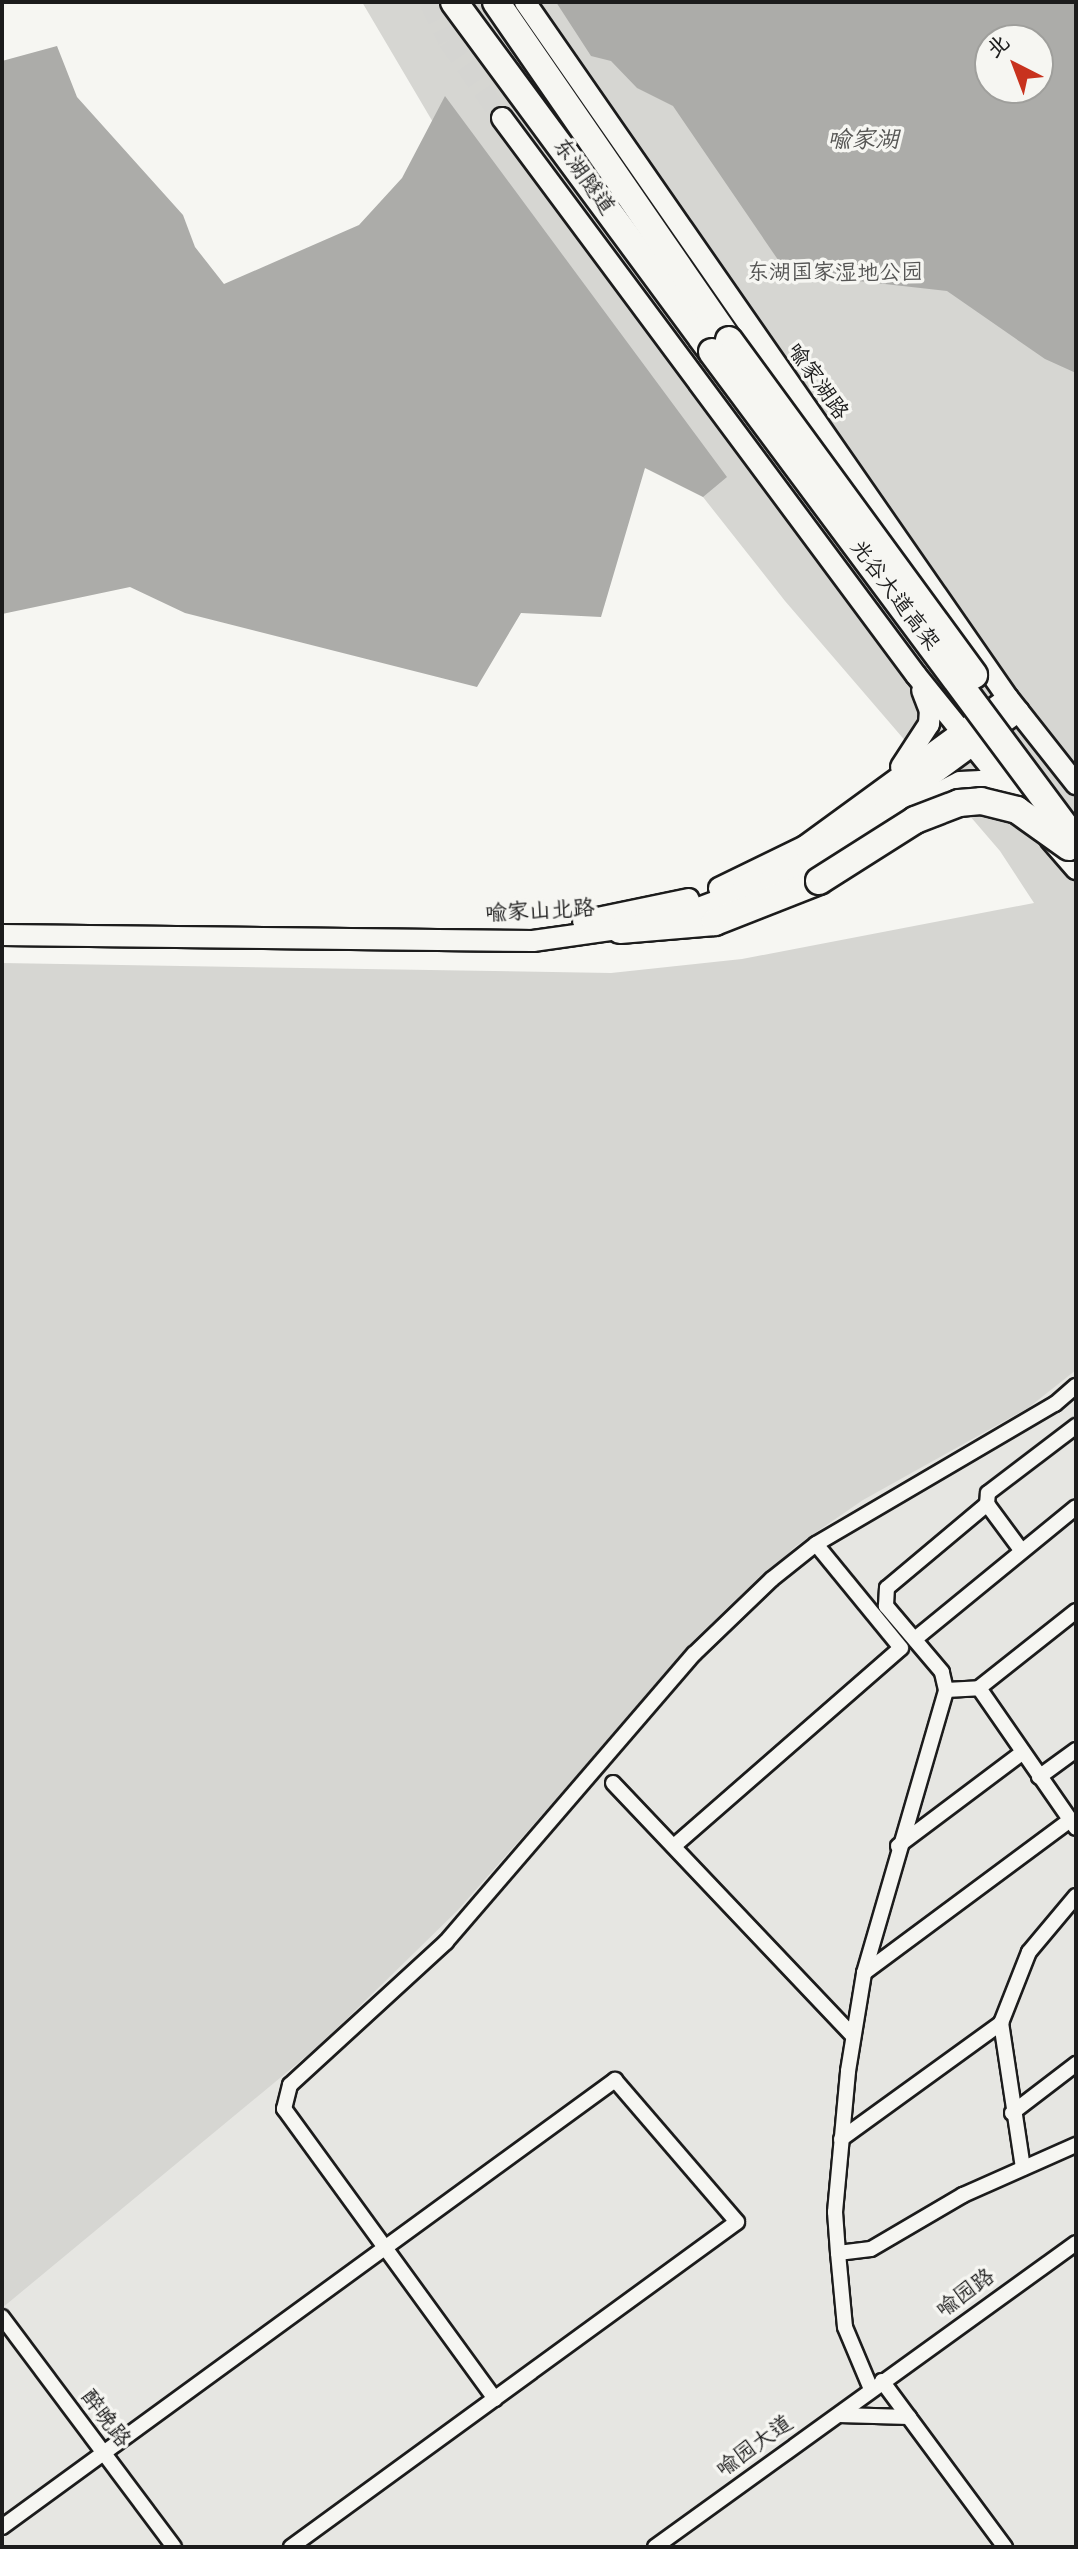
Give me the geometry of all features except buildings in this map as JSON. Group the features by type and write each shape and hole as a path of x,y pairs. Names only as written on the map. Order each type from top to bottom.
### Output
{"highway":[{"name":"东湖隧道","path":"454,2 674,301 731,340"},
{"name":"东湖隧道","path":"496,2 731,340"},
{"name":"光谷大道高架","path":"731,340 1076,818"},
{"name":"光谷大道高架","path":"731,340 1076,841"},
{"path":"620,930 715,922 819,881 915,820 959,803 981,801 1017,810 1076,855"}],"main road":[{"name":"喻家湖路","path":"525,2 731,340 1076,784"},
{"path":"502,118 916,675 1076,869"},
{"path":"674,301 702,388"},
{"path":"839,834 912,757 922,740 930,711 916,675"},
{"name":"喻家山北路","path":"2,935 533,941 620,930 729,899 839,834 1014,704"},
{"path":"839,834 960,782 981,781 1000,787 1020,804"},
{"name":"喻家山北路","path":"2,923 544,927 651,910 694,898 839,834"}],"street":[{"path":"495,2399 284,2109 290,2085 446,1942 694,1654 816,1544 1076,1386"},
{"path":"1021,1550 987,1504 988,1493 1076,1426"},
{"path":"987,1504 887,1588 886,1606 942,1672 946,1690 898,1846 864,1973 841,2139 838,2253 845,2327 876,2385 909,2417 1005,2547"},
{"path":"915,1639 1076,1507"},
{"path":"674,1846 901,1648 816,1544"},
{"path":"946,1690 979,1688 1076,1611"},
{"path":"864,1973 1073,1824 979,1688"},
{"path":"1039,1777 1076,1750"},
{"path":"898,1846 1022,1753"},
{"path":"613,1783 853,2036"},
{"path":"1023,2168 1012,2113 1001,2023 1029,1952 1076,1896"},
{"path":"841,2139 1001,2023"},
{"path":"1012,2113 1076,2064"},
{"path":"2,2527 615,2080 737,2222 291,2547"},
{"path":"838,2253 871,2249 963,2195 1076,2145"},
{"name":"喻园路","path":"876,2385 1076,2243"},
{"name":"醉晚路","path":"2,2317 174,2547"},
{"name":"喻园大道","path":"655,2547 876,2385"},
{"path":"835,2416 883,2413 909,2417"}],"shaded area":[{"path":"1076,1115 1076,2547 2,2547 2,1761"}],"green space":[{"name":"东湖国家湿地公园","path":"362,2 1076,2 1076,1370 1028,1408 863,1500 796,1546 690,1647 458,1910 321,2044 2,2308 2,963 611,973 742,959 1034,903 1000,851 785,601 509,251"}],"water":[{"name":"喻家湖","path":"556,2 1076,2 1076,373 1045,359 947,291 787,273 673,106 637,88 611,61 591,56"},
{"path":"57,46 77,97 183,215 195,247 224,284 359,225 402,178 445,96 727,477 703,497 645,468 601,617 521,613 477,687 185,613 130,587 2,614 2,61"}],"tunnel":[{"path":"429,2 448,41 502,118"}]}
